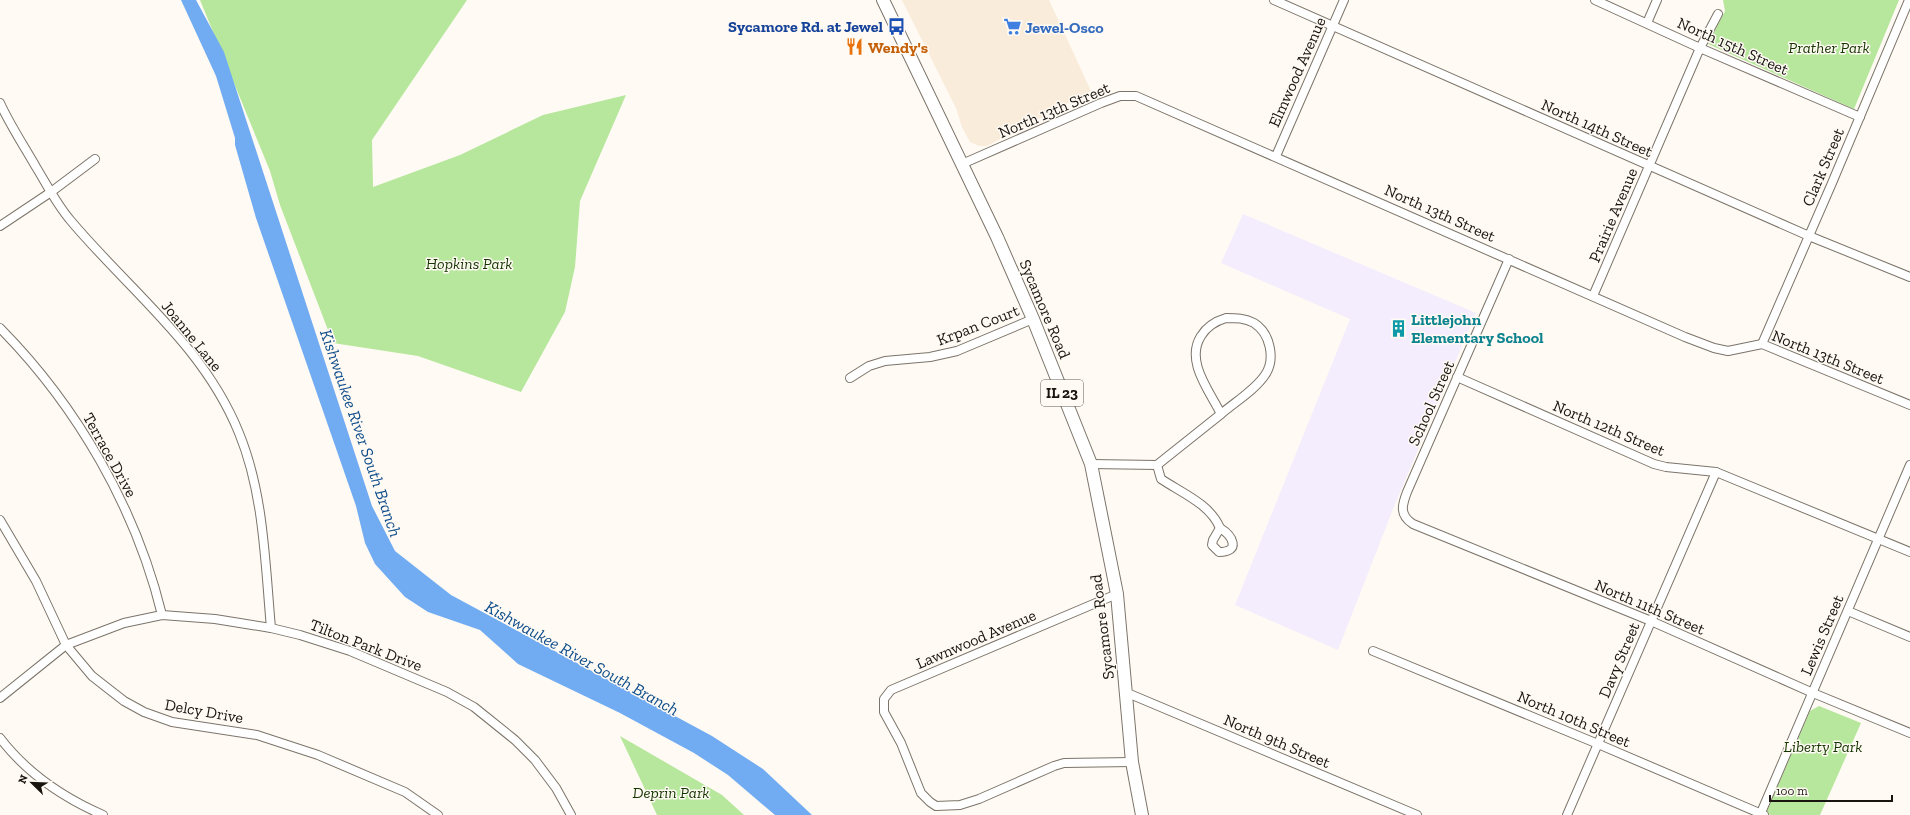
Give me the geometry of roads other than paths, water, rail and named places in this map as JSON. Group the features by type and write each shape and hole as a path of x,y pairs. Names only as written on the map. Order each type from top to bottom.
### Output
{"main road":[{"name":"Sycamore Road","path":"883,0 997,237 1033,319 1091,464 1117,594 1132,762 1142,815"}],"street":[{"name":"North 14th Street","path":"1274,0 1809,236 1910,277"},
{"name":"Elmwood Avenue","path":"1276,156 1344,0"},
{"name":"North 15th Street","path":"1595,0 1700,48 1860,117"},
{"path":"1647,23 1657,0"},
{"name":"Clark Street","path":"1762,344 1909,0"},
{"name":"Prairie Avenue","path":"1593,296 1700,48 1718,14"},
{"name":"North 13th Street","path":"962,164 1100,103 1120,96 1136,96 1148,99 1714,348 1728,351 1762,344 1910,405"},
{"name":"Joanne Lane","path":"0,103 70,220 117,274 166,322 196,357 229,412 248,460 257,494 271,628"},
{"path":"0,226 52,192 95,159"},
{"name":"School Street","path":"1407,492 1509,259"},
{"path":"1091,464 1158,465 1221,414 1258,383 1266,374 1270,364 1271,350 1265,334 1252,322 1241,318 1226,318 1215,322 1203,333 1195,350 1198,368 1221,414"},
{"name":"Krpan Court","path":"850,378 869,366 886,360 930,357 958,351 1033,319"},
{"name":"Terrace Drive","path":"0,328 32,363 62,402 100,462 128,517 156,590 162,615"},
{"name":"North 12th Street","path":"1457,377 1654,464 1675,468 1716,472 1910,552"},
{"path":"1158,465 1161,479 1208,509 1215,517 1220,528"},
{"name":"Lewis Street","path":"1762,815 1910,465"},
{"name":"Davy Street","path":"1567,815 1716,472"},
{"name":"North 11th Street","path":"1407,492 1402,511 1406,518 1413,524 1651,622 1813,693 1910,733"},
{"name":"Delcy Drive","path":"0,520 36,581 66,645 92,676 105,688 124,701 144,712 172,722 257,735 292,746 405,792 438,815"},
{"name":"Lawnwood Avenue","path":"1117,594 891,690 886,695 883,703 884,712 901,742 921,793 936,806 960,805 979,799 1064,763 1132,762"},
{"path":"1848,611 1910,637"},
{"name":"Tilton Park Drive","path":"0,698 66,645 124,623 162,615 215,619 271,628 300,634 350,651 467,702 496,723 525,749 549,778 571,815"},
{"name":"North 10th Street","path":"1373,651 1598,744 1762,815"},
{"name":"North 9th Street","path":"1125,692 1415,814"},
{"path":"0,738 32,771 56,789 103,815"}],"water":[{"path":"181,0 196,0 224,52 372,506 395,551 451,595 712,736 763,769 812,815 775,815 728,775 694,753 620,713 518,664 480,630 428,612 405,597 375,564 365,543 356,506 256,218 235,145 235,138 216,76"}],"place":[{"name":"Sycamore Rd. at Jewel","path":"896,26"},
{"name":"Jewel-Osco","path":"1012,27"},
{"name":"Wendy's","path":"855,47"},
{"name":"Littlejohn Elementary School","path":"1398,328"}],"park label":[{"name":"Prather Park","path":"1829,47"},
{"name":"Hopkins Park","path":"469,263"},
{"name":"Liberty Park","path":"1823,746"},
{"name":"Deprin Park","path":"671,792"}],"water label":[{"name":"Kishwaukee River South Branch","path":"361,433"},
{"name":"Kishwaukee River South Branch","path":"582,658"}]}
